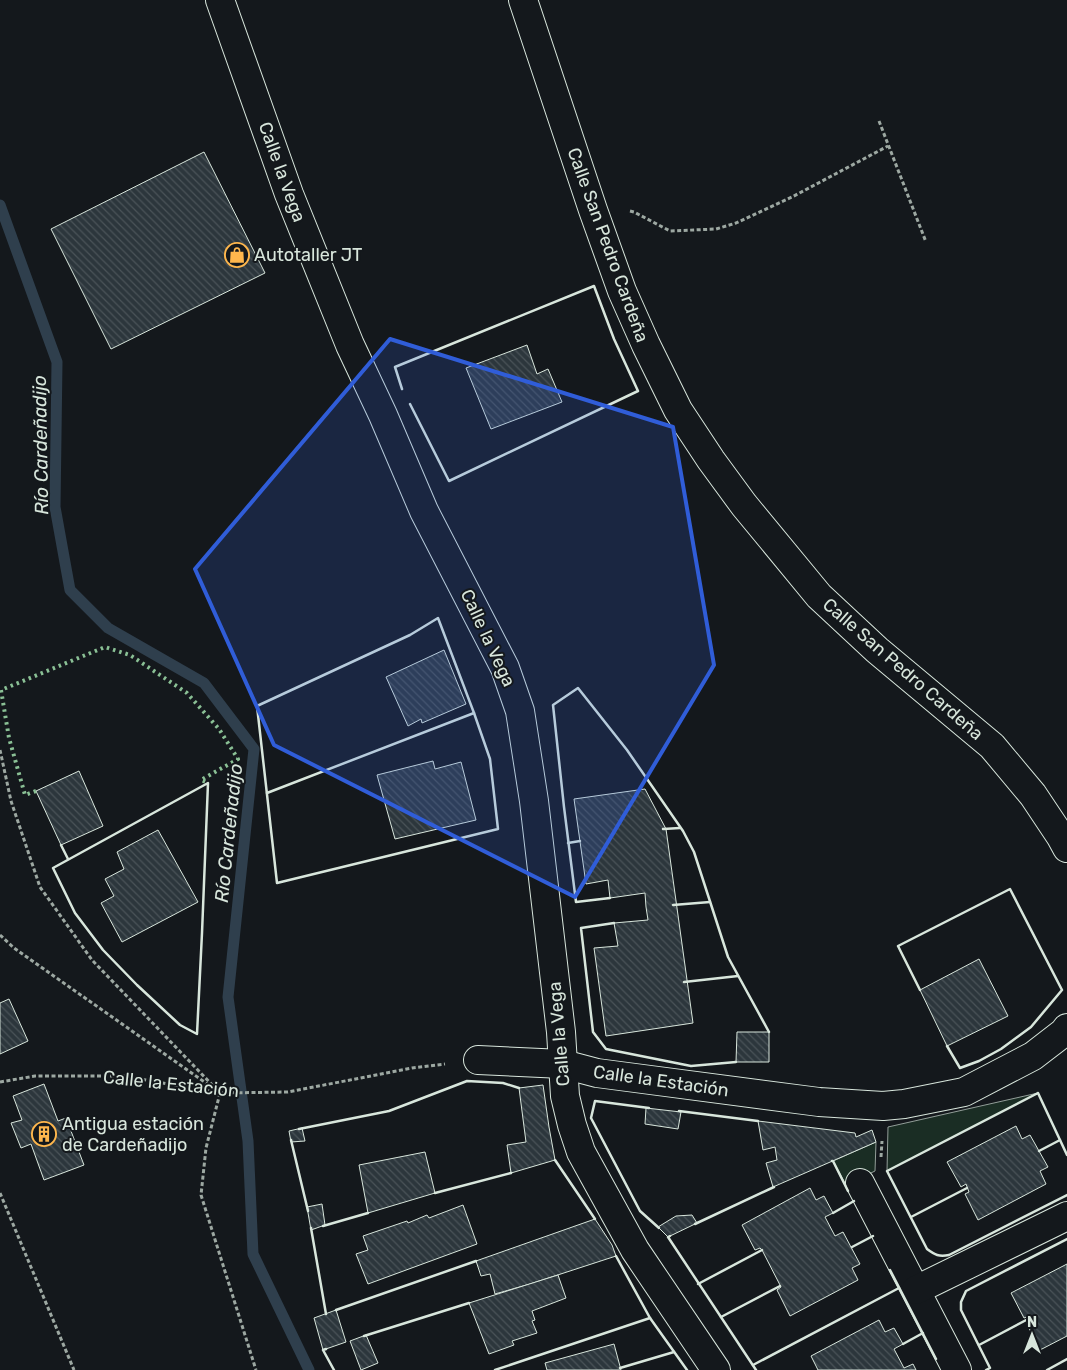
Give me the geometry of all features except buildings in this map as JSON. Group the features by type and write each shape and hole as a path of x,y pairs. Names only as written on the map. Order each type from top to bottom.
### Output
{"street":[{"name":"Calle la Vega","path":"220,0 290,194 350,345 424,511 505,668 520,711 534,801 561,1032 565,1096 581,1152 635,1250 716,1370"},
{"name":"Calle San Pedro Cardeña","path":"523,0 622,291 678,410 744,505 819,596 877,650 992,746 1033,795 1067,848"},
{"name":"Calle la Estación","path":"478,1060 563,1064 597,1073 819,1102 883,1106 904,1104 964,1092 1033,1056 1066,1033"},
{"path":"860,1183 957,1370"},
{"path":"916,1290 1067,1216"}],"path":[{"path":"879,121 926,242"},
{"path":"593,210 634,212 670,230 716,229 736,223 792,197 888,146"},
{"path":"0,750 11,801 40,887 92,960 221,1093"},
{"path":"0,935 14,948 221,1093"},
{"name":"Calle la Estación","path":"0,1082 35,1076 123,1076 221,1093 288,1092 412,1068 478,1060"},
{"path":"221,1093 206,1148 201,1195 256,1370"},
{"path":"860,1183 881,1171 883,1106"},
{"path":"0,1193 74,1370"}],"highlighted area":[{"path":"390,339 673,427 714,665 575,897 274,745 195,569"}],"green space":[{"path":"1038,1093 887,1171 888,1127"},
{"path":"876,1142 875,1171 846,1185 833,1161"}],"waterway":[{"name":"Río Cardeñadijo","path":"0,205 57,362 55,507 70,590 108,628 204,683 254,749 228,997 248,1141 253,1254 309,1370"}],"hedge":[{"path":"36,791 25,795 9,738 1,690 105,647 130,655 187,693 219,729 238,759 201,780 208,783"}],"wall":[{"path":"402,389 395,367 594,286 614,339 638,391 449,481 410,404"},
{"path":"438,618 490,759 498,829 277,883 257,706 410,635 438,618"},
{"path":"610,898 576,902 553,705 578,688 627,750 683,831 694,852 728,957 769,1032"},
{"path":"267,793 474,713"},
{"path":"208,783 202,933 197,1034 180,1025 103,950 75,913 53,868 208,783"},
{"path":"663,829 680,828"},
{"path":"568,843 580,841"},
{"path":"61,845 68,859"},
{"path":"920,990 898,946 1010,889 1062,990 1031,1027 1001,1049 979,1061 960,1068 947,1046"},
{"path":"673,905 710,902"},
{"path":"614,923 581,928 593,1032 606,1049 691,1066 736,1062"},
{"path":"684,982 738,976"},
{"path":"299,1129 389,1111 467,1081 503,1083 519,1088"},
{"path":"1067,1155 1038,1093 887,1171 927,1249 940,1256 949,1255 1067,1195"},
{"path":"649,1108 595,1101 591,1118 640,1211 659,1228"},
{"path":"679,1111 758,1121"},
{"path":"291,1140 308,1211"},
{"path":"1039,1151 1060,1140"},
{"path":"555,1160 595,1219"},
{"path":"832,1161 848,1191"},
{"path":"435,1193 511,1173"},
{"path":"695,1224 774,1187"},
{"path":"911,1217 967,1188"},
{"path":"833,1213 854,1201"},
{"path":"323,1226 368,1213"},
{"path":"311,1228 326,1314"},
{"path":"670,1236 668,1237 756,1370"},
{"path":"852,1247 873,1236"},
{"path":"986,1370 990,1368 961,1310 961,1302 966,1291 1067,1239"},
{"path":"698,1284 762,1250"},
{"path":"616,1256 650,1318 687,1370"},
{"path":"336,1310 476,1261"},
{"path":"890,1270 936,1359"},
{"path":"721,1317 780,1286"},
{"path":"753,1365 899,1288"},
{"path":"364,1336 469,1303"},
{"path":"495,1370 650,1318"},
{"path":"979,1345 1030,1318"},
{"path":"903,1344 923,1333"},
{"path":"326,1349 323,1350 334,1370"},
{"path":"620,1368 674,1352"},
{"path":"1047,1370 1067,1359"}],"place":[{"name":"Autotaller JT","path":"237,255"},
{"name":"Antigua estación de Cardeñadijo","path":"44,1134"}]}
